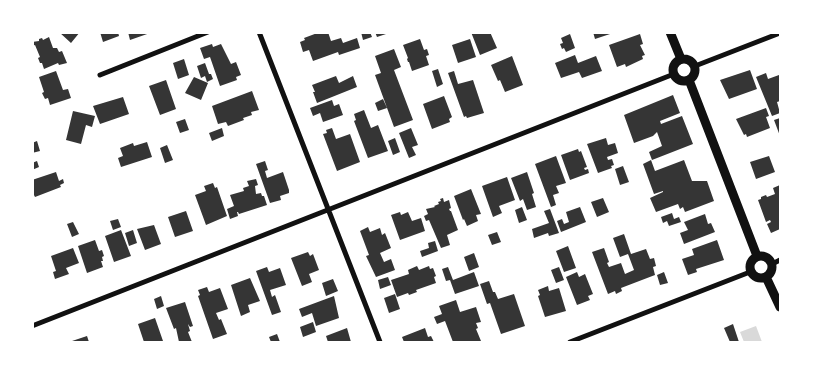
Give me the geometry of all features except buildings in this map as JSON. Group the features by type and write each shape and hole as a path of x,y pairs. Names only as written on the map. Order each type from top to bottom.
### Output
{"street":[{"path":"100,75 208,32"},
{"path":"259,32 380,342"},
{"path":"670,32 681,59"},
{"path":"695,66 780,32"},
{"path":"681,59 691,61 695,66 695,73 689,80 678,80 674,74 675,64 681,59"},
{"path":"32,326 674,74"},
{"path":"689,80 757,256"},
{"path":"750,272 759,278 766,277 776,262 757,256"},
{"path":"750,272 751,261 757,256"},
{"path":"570,342 750,272"},
{"path":"766,277 780,307"}],"shaded area":[{"path":"756,326 762,342 744,342 740,332"}]}
